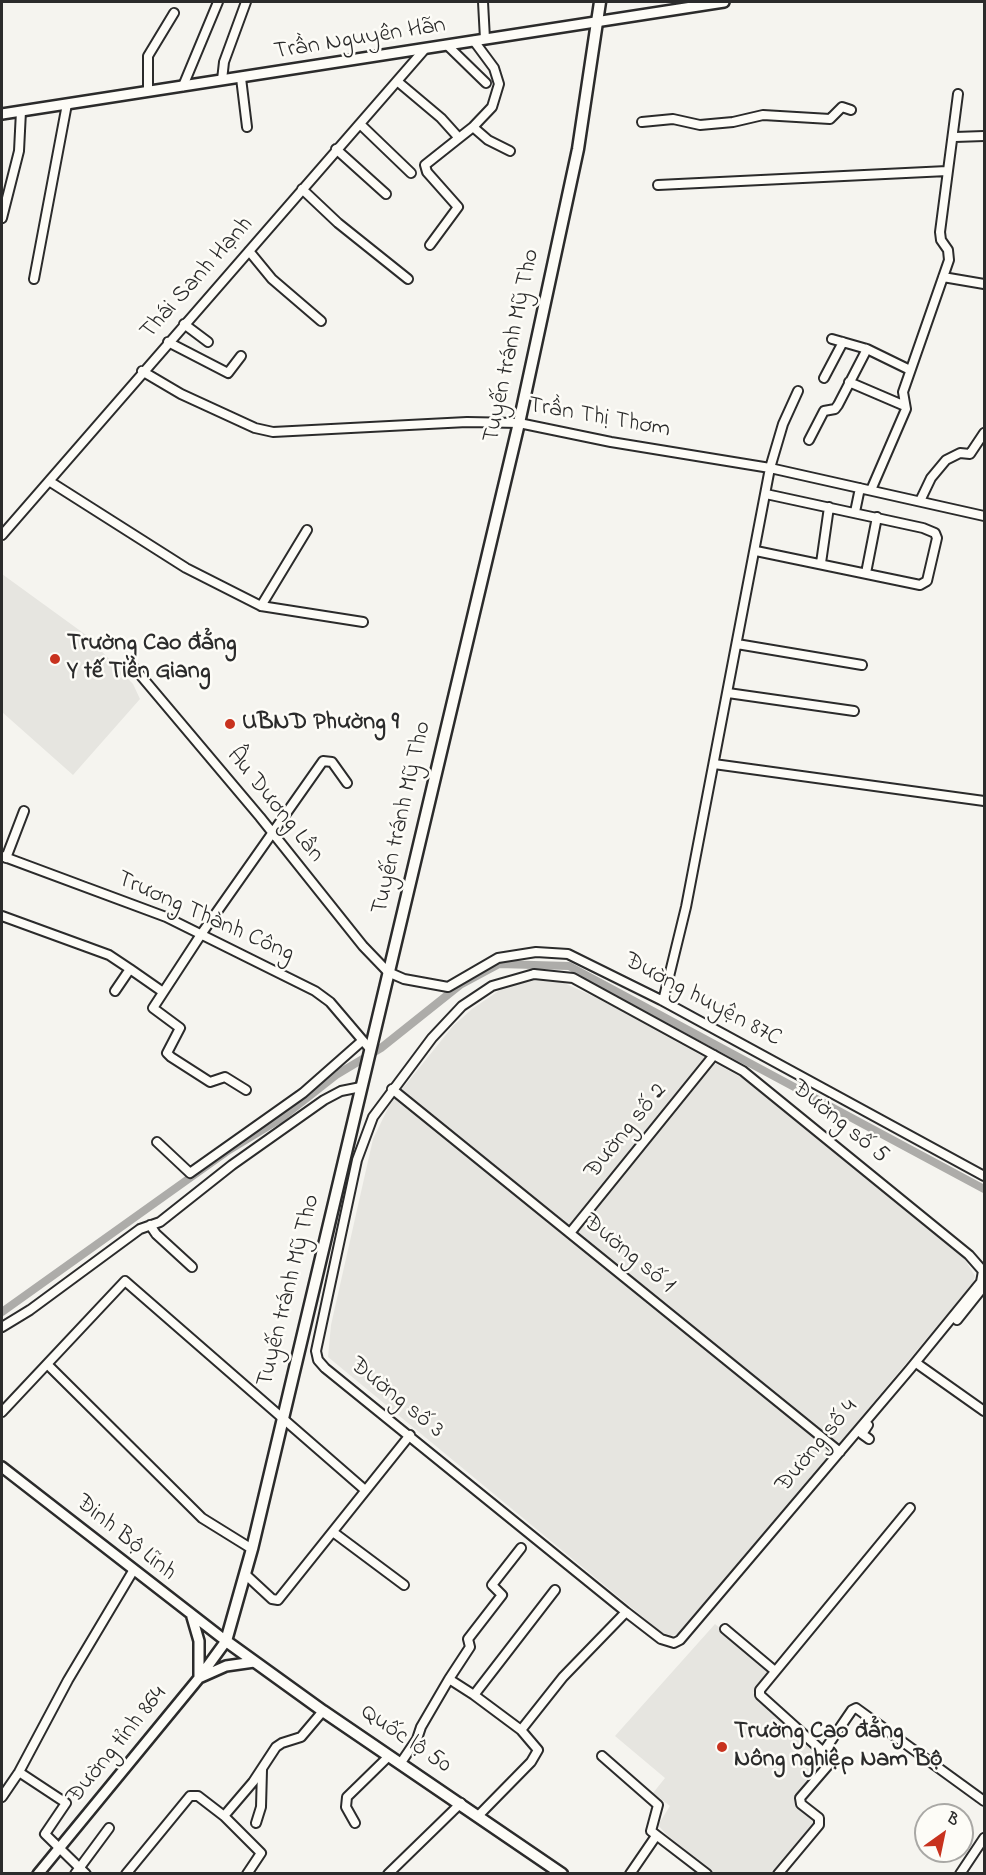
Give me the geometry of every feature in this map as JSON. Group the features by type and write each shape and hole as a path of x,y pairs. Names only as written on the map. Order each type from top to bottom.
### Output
{"highway":[{"name":"Tuyến tránh Mỹ Tho","path":"226,1641 252,1550 281,1417 362,1084 367,1048 388,972 519,423 578,149 600,2"},
{"name":"Quốc lộ 50","path":"226,1641 323,1711 479,1815 562,1874"}],"main road":[{"name":"Trần Nguyên Hãn","path":"2,114 724,2"},
{"name":"Đinh Bộ Lĩnh","path":"2,1467 192,1617 226,1641"},
{"path":"192,1617 199,1641 199,1678 226,1666 254,1662"},
{"name":"Đường tỉnh 864","path":"38,1874 199,1678 226,1641"}],"street":[{"path":"183,86 218,2"},
{"path":"222,80 224,62 246,2"},
{"path":"483,2 484,39"},
{"path":"148,91 148,56 174,14"},
{"path":"430,245 458,207 427,172 425,165 473,127 492,107 500,84 494,68 474,41"},
{"path":"448,46 486,83"},
{"name":"Thái Sanh Hạnh","path":"2,535 142,370 424,50"},
{"path":"241,78 247,127"},
{"path":"397,81 441,118 459,138"},
{"path":"871,490 905,406 903,392 950,255 940,232 947,171 955,137 958,94"},
{"path":"34,279 67,104"},
{"path":"642,122 673,119 700,125 733,122 762,115 830,119 842,107 851,110"},
{"path":"2,218 19,151 21,111"},
{"path":"360,124 411,173"},
{"path":"473,127 488,140 510,151"},
{"path":"955,137 984,136"},
{"path":"336,149 386,194"},
{"path":"658,185 947,171"},
{"path":"302,189 338,224 408,279"},
{"path":"249,251 272,279 321,321"},
{"path":"943,277 984,284"},
{"path":"184,324 208,342"},
{"path":"832,339 867,349 910,370"},
{"path":"168,342 228,373 241,356"},
{"path":"824,378 843,342"},
{"path":"809,440 824,411 835,409 867,349"},
{"name":"Trần Thị Thơm","path":"142,370 181,394 255,428 273,432 467,422 519,423 859,490 871,490 984,516"},
{"path":"849,382 905,406"},
{"path":"663,1001 686,907 767,484 783,424 798,391"},
{"path":"920,501 931,478 946,460 960,453 970,454 984,433"},
{"path":"49,481 186,568 261,606 363,622"},
{"path":"855,511 859,490"},
{"path":"756,551 924,585 937,538 930,530 855,511 765,494"},
{"path":"820,563 829,507"},
{"path":"866,573 877,518"},
{"path":"261,606 307,530"},
{"path":"737,644 862,665"},
{"name":"Âu Dương Lân","path":"131,664 363,946 388,972"},
{"path":"728,693 854,711"},
{"path":"246,1090 225,1077 210,1082 167,1053 181,1030 153,1008 271,832 323,761 332,762 347,783"},
{"path":"714,764 984,801"},
{"path":"3,859 24,811"},
{"name":"Trương Thành Công","path":"3,859 166,917 202,933 325,997 367,1048"},
{"path":"2,916 101,952 130,969 163,993"},
{"name":"Đường huyện 87C","path":"388,972 404,980 448,987 498,958 527,952 555,952 579,958 663,1001 984,1176"},
{"path":"115,991 130,969"},
{"name":"Đường số 5","path":"392,1089 432,1038 462,1006 492,986 534,974 573,978 714,1055 765,1087 969,1255 982,1271"},
{"path":"157,1142 190,1173 367,1048"},
{"name":"Đường số 2","path":"570,1233 714,1055"},
{"path":"2,1327 30,1310 140,1229 160,1222 238,1160 324,1100 362,1084"},
{"name":"Đường số 3","path":"392,1089 367,1131 357,1160 316,1351 318,1360 626,1612 661,1639 674,1643"},
{"name":"Đường số 1","path":"392,1089 840,1452"},
{"path":"345,1156 357,1160"},
{"path":"150,1226 192,1266"},
{"name":"Đường số 4","path":"674,1643 680,1640 840,1452 981,1282 982,1271"},
{"path":"2,1412 125,1281 365,1490"},
{"path":"869,1439 862,1434 865,1428 984,1286"},
{"path":"308,1306 324,1311"},
{"path":"47,1364 202,1518 252,1550"},
{"path":"919,1365 984,1411"},
{"path":"245,1574 272,1599 278,1600 410,1436"},
{"path":"778,1874 819,1825 819,1818 800,1801 831,1762 824,1751 760,1695 761,1688 910,1508"},
{"path":"333,1532 404,1585"},
{"path":"400,1764 417,1739 421,1727 448,1679 470,1647 468,1639 502,1595 492,1585 521,1548"},
{"path":"2,1797 5,1786 19,1772 68,1680 134,1571"},
{"path":"474,1695 555,1590"},
{"path":"521,1730 563,1677 626,1612"},
{"path":"725,1629 775,1671"},
{"path":"448,1679 521,1730 536,1746 537,1752 479,1815"},
{"path":"824,1751 852,1710 856,1708 984,1801"},
{"path":"224,1816 276,1748 282,1743 301,1737 323,1711"},
{"path":"355,1823 346,1807 346,1797 389,1756"},
{"path":"602,1756 658,1805 650,1828 656,1836 707,1874"},
{"path":"256,1823 261,1807 262,1769"},
{"path":"19,1772 66,1803 45,1834 80,1872 109,1828"},
{"path":"128,1873 190,1796 198,1796 224,1816 261,1853 247,1874"},
{"path":"388,1874 461,1803"},
{"path":"630,1874 656,1836"},
{"path":"960,1874 984,1838"}],"shaded area":[{"name":"Trường Cao đẳng Y tế Tiền Giang","path":"2,574 86,635 133,684 140,699 73,775 2,712"},
{"path":"528,980 562,982 599,999 753,1084 964,1258 975,1276 973,1283 687,1626 680,1633 671,1636 661,1632 328,1357 331,1325 373,1139 390,1104 453,1026 472,1009 503,988"},
{"name":"Trường Cao đẳng Nông nghiệp Nam Bộ","path":"715,1624 771,1671 753,1693 828,1757 795,1802 819,1822 777,1873 714,1873 677,1846 658,1825 670,1806 653,1793 665,1778 615,1736"}],"waterway":[{"path":"2,1312 229,1150 280,1119 336,1075 381,1048 460,985 499,964 569,966 984,1189"}],"place":[{"name":"Trường Cao đẳng Y tế Tiền Giang","path":"55,659"},
{"name":"UBND Phường 9","path":"230,724"},
{"name":"Trường Cao đẳng Nông nghiệp Nam Bộ","path":"722,1747"}]}
